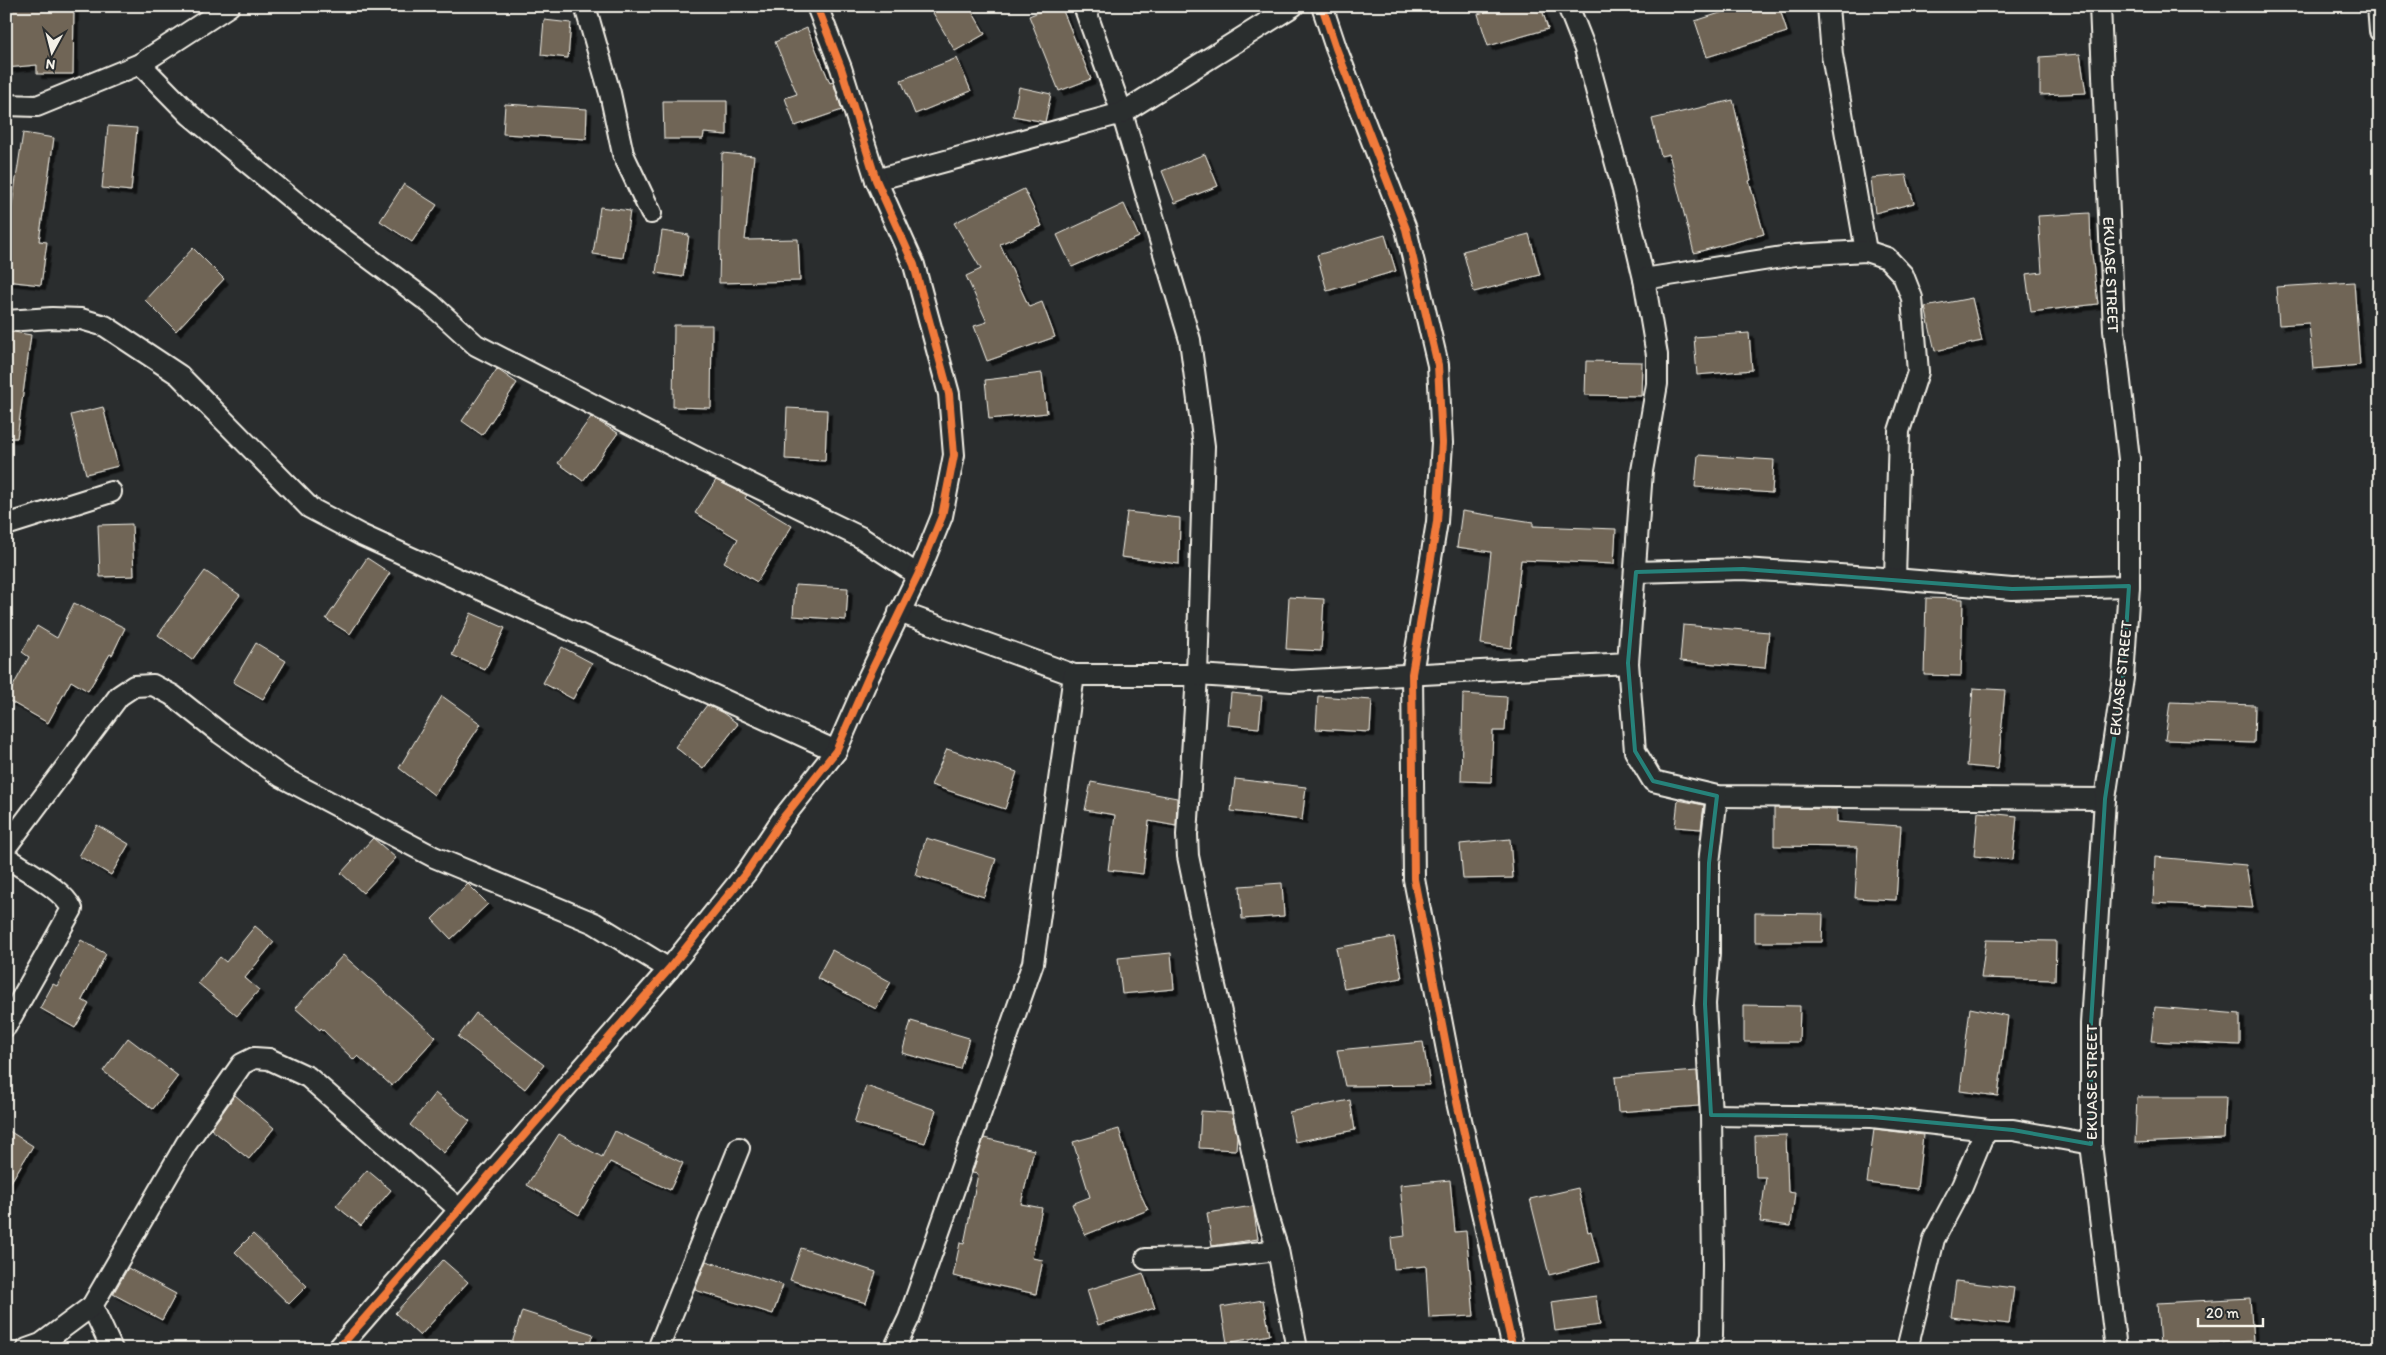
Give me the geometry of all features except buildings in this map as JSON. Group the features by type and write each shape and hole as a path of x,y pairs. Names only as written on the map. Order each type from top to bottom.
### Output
{"street":[{"path":"6,105 37,106 140,64 229,6"},
{"path":"585,6 610,94 623,154 651,213"},
{"path":"338,1349 669,969 746,873 783,818 836,751 899,612 918,575 942,516 954,455 948,394 914,265 876,180 841,68 817,6"},
{"path":"1084,6 1122,113 1190,340 1204,446 1197,675 1187,836 1188,856 1217,995 1268,1216 1278,1250 1297,1349"},
{"path":"876,180 1122,113 1293,6"},
{"path":"1322,6 1336,48 1406,229 1438,365 1442,443 1437,522 1412,674 1414,880 1457,1102 1513,1349"},
{"path":"1568,6 1587,58 1623,190 1644,279 1657,355 1657,384 1642,471 1628,663 1634,751 1644,769 1653,782 1717,796 2106,798"},
{"path":"1828,6 1832,55 1866,251"},
{"name":"EKUASE STREET","path":"2100,6 2114,330 2129,459 2129,586 2123,678 2106,798 2091,1024 2091,1144 2116,1349"},
{"path":"2378,6 2380,31"},
{"path":"140,64 190,115 310,214 431,304 476,345 701,460 860,537 918,575"},
{"path":"1644,279 1795,255 1866,251 1887,258 1902,275 1912,298 1918,372 1899,431 1895,579"},
{"path":"6,321 52,318 81,319 105,326 178,375 310,508 361,535 836,751"},
{"path":"6,525 111,492"},
{"path":"1636,572 1743,569 2012,589 2129,586"},
{"path":"899,612 1074,675 1197,675 1292,681 1628,663"},
{"path":"894,1349 909,1318 1033,963 1074,675"},
{"path":"6,847 119,696 134,686 153,685 172,695 220,733 282,777 434,857 594,923 669,969"},
{"path":"1707,1349 1712,1336 1713,1282 1711,1115 1705,1004 1709,953 1709,863 1717,796"},
{"path":"6,857 60,894 68,901 72,909 6,1026"},
{"path":"27,1349 41,1344 92,1306 186,1144 242,1064 254,1058 269,1059 308,1077 460,1210"},
{"path":"1711,1115 1872,1117 1989,1130 2013,1130 2091,1144"},
{"path":"1906,1349 1934,1239 1962,1186 1982,1138 1989,1130"},
{"path":"658,1349 739,1148"},
{"path":"1146,1259 1210,1258 1278,1250"},
{"path":"92,1306 112,1349"}],"highlighted area":[{"path":"1743,569 2012,589 2129,586 2123,678 2105,799 2091,1024 2091,1144 2013,1130 1872,1117 1711,1115 1705,1004 1709,863 1717,796 1653,781 1635,751 1628,663 1636,572"}],"cycle path":[{"path":"338,1349 669,969 746,873 783,818 836,751 869,676 918,575 942,516 954,455 949,394 914,265 876,180 841,68 817,6"},
{"path":"1322,6 1336,48 1406,229 1438,365 1442,443 1437,522 1412,674 1414,879 1457,1102 1513,1349"}]}
